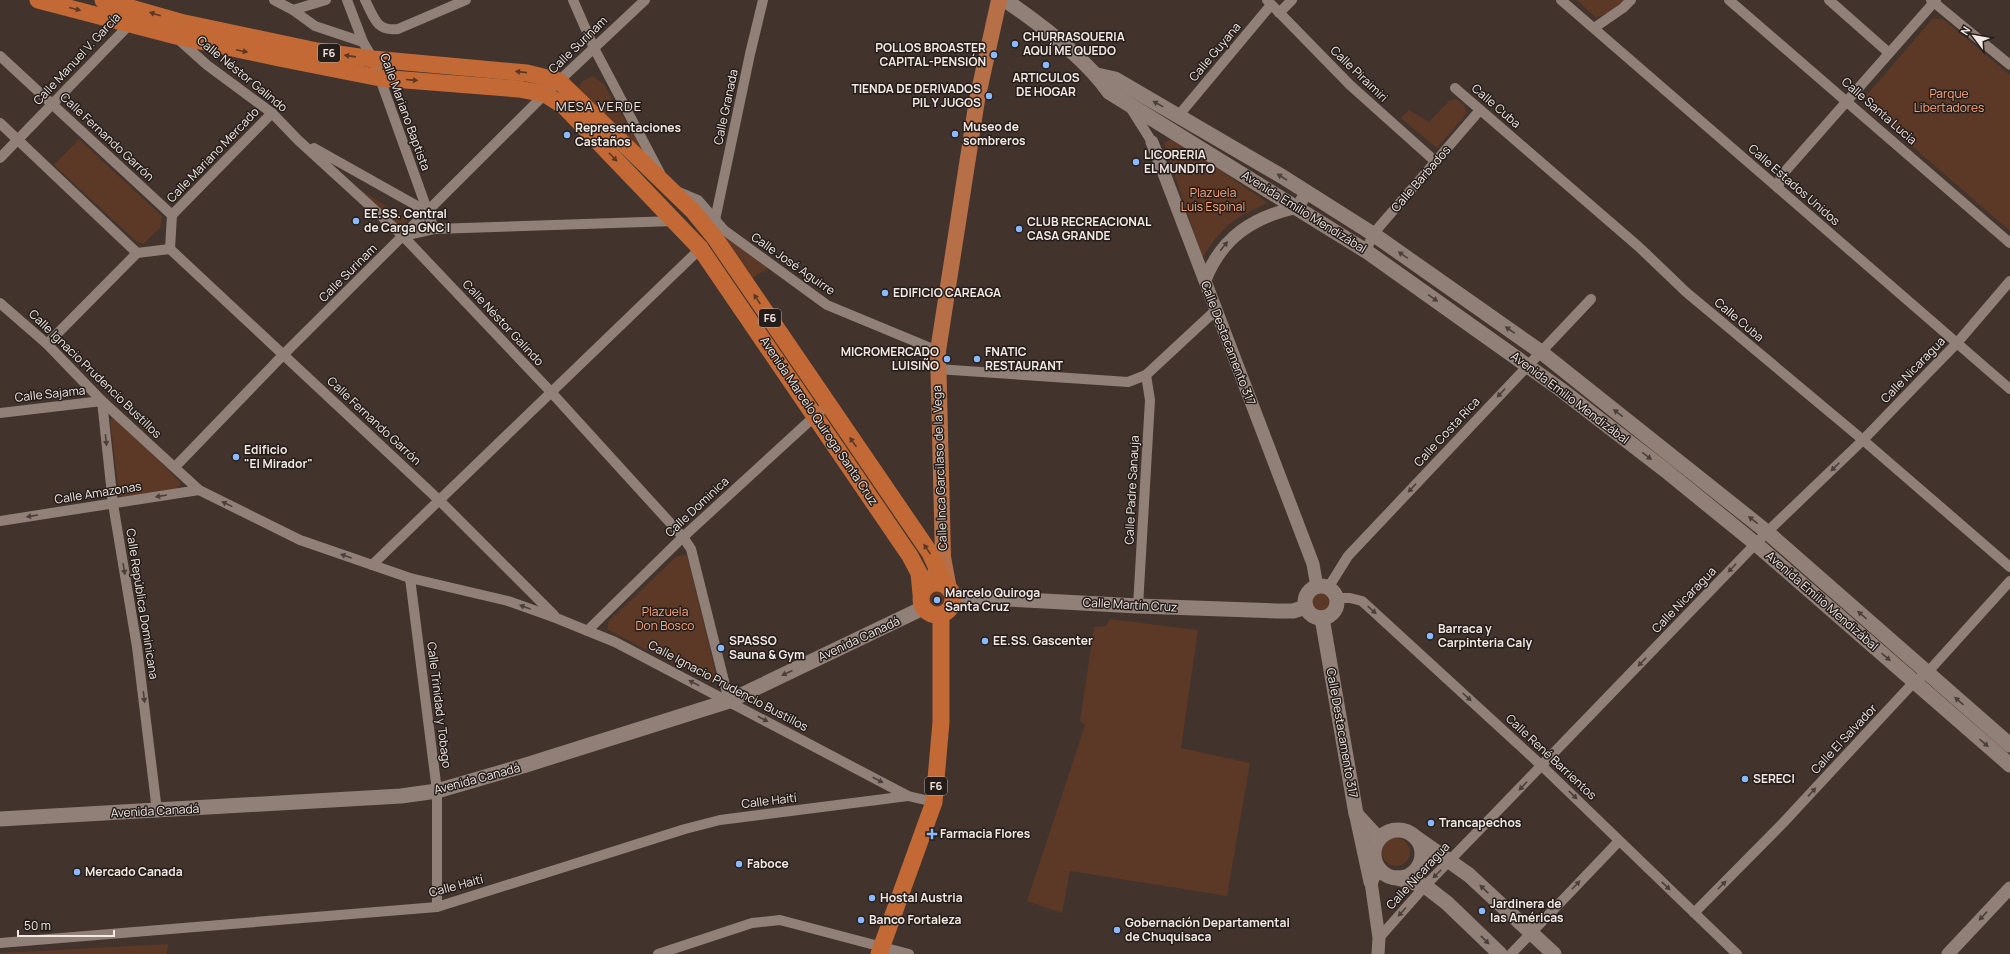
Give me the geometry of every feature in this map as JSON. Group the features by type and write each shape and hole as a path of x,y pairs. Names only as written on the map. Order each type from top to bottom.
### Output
{"highway":[{"name":"Avenida Marcelo Quiroga Santa Cruz","path":"38,0 133,16 178,29 380,78 519,89 545,94 564,106 700,248 821,410 941,563 937,592"},
{"name":"Avenida Marcelo Quiroga Santa Cruz","path":"103,0 133,16"},
{"name":"Avenida Marcelo Quiroga Santa Cruz","path":"178,29 373,59 527,73 559,81 693,211 715,238 919,573 937,592"},
{"name":"F6","path":"880,951 934,802 941,722 941,614 950,609 937,592"}],"main road":[{"name":"Calle Inca Garcilaso de la Vega","path":"941,563 937,369 938,351 977,100 999,0"},
{"name":"Avenida Emilio Mendizábal","path":"1005,0 1030,17 1097,75 1109,92 1298,207 1366,251 1527,365 1665,470 1756,544 2010,765"},
{"name":"Avenida Emilio Mendizábal","path":"1097,75 1115,79 1179,115 1373,234 1541,352 1768,532 2010,745"},
{"path":"1327,591 1336,608 1333,612 1322,618 1312,616 1306,607 1306,596 1309,592 1327,591"},
{"name":"Calle Martín Cruz","path":"937,592 1138,606 1285,611 1293,611 1306,607"},
{"name":"Avenida Canadá","path":"0,819 401,796 437,791 526,765 729,701 937,592"},
{"name":"Calle Destacamento 317","path":"1322,618 1356,814 1379,839"},
{"path":"1356,814 1371,882"},
{"path":"1500,954 1447,903 1425,886 1384,873 1379,868 1374,853 1379,839 1393,830 1405,831 1415,837 1469,875 1554,954"},
{"path":"1398,878 1412,873 1421,860 1422,852 1415,837"}],"street":[{"path":"274,0 293,10 315,26 363,42"},
{"path":"293,10 326,0"},
{"name":"Calle Mariano Baptista","path":"347,0 363,42 373,59 434,229"},
{"path":"365,0 381,27 388,30 398,29 466,0"},
{"path":"573,0 594,48 668,186"},
{"name":"Calle Surinam","path":"175,467 284,354 545,94 645,0"},
{"name":"Calle Granada","path":"715,220 763,0"},
{"path":"1279,13 1292,0"},
{"name":"Calle Estados Unidos","path":"1561,0 2010,389"},
{"path":"1594,28 1623,8 1631,0"},
{"name":"Calle Santa Lucia","path":"1729,0 1847,100 2010,243"},
{"path":"1829,0 1889,53"},
{"path":"1778,188 1781,176 1934,1 2010,65"},
{"name":"Calle Piraimiri","path":"1269,2 1350,85 1436,162"},
{"name":"Calle Guyana","path":"1179,115 1269,2"},
{"name":"Calle Manuel V. García","path":"0,158 53,105 133,16"},
{"name":"Calle Néstor Galindo","path":"178,29 207,66 272,113 298,140 403,236 551,392 683,537 691,549 729,701"},
{"name":"Calle Fernando Garrón","path":"0,56 172,215"},
{"name":"Calle Cuba","path":"1456,88 1639,247 1686,292 1863,440 2010,567"},
{"name":"Calle Destacamento 317","path":"1128,104 1152,142 1313,564 1327,591"},
{"name":"Calle Barbados","path":"1366,251 1373,234 1480,110"},
{"name":"Calle Mariano Mercado","path":"172,215 272,113"},
{"path":"0,123 137,253"},
{"path":"298,140 428,212"},
{"name":"Calle José Aguirre","path":"668,186 698,200 724,230 749,250 827,305 938,351"},
{"path":"1205,280 1217,255 1227,242 1258,220 1274,212 1298,207 1306,193"},
{"path":"47,344 137,253 170,248 172,215"},
{"path":"403,236 434,229 675,221"},
{"path":"372,565 440,501 700,248 715,238"},
{"name":"Calle Fernando Garrón","path":"170,248 440,501 556,618"},
{"name":"Calle Nicaragua","path":"1379,938 1425,886 1756,544 1863,440 1957,343 2010,281"},
{"name":"Calle Costa Rica","path":"1327,591 1348,556 1591,299"},
{"name":"Calle Ignacio Prudencio Bustillos","path":"0,303 47,344 102,402 199,490 300,540 410,578 508,601 556,618 615,642 908,796 934,802"},
{"path":"937,369 1128,382 1146,375 1216,310"},
{"path":"0,313 11,312"},
{"name":"Calle Padre Sanauja","path":"1138,606 1150,400 1146,375"},
{"name":"Calle Sajama","path":"0,413 102,402"},
{"name":"Calle República Dominicana","path":"102,402 113,504 137,647 157,811"},
{"name":"Calle Dominica","path":"587,631 683,537 821,410"},
{"name":"Calle Amazonas","path":"0,521 199,490"},
{"name":"Calle Trinidad y Tobago","path":"410,578 437,791 437,907"},
{"name":"Calle El Salvador","path":"1694,913 1783,823 1914,682 1927,673 2010,581"},
{"name":"Calle René Barrientos","path":"1327,591 1362,601 1542,766 1737,954"},
{"name":"Calle Haití","path":"0,943 437,907 685,828 720,820 908,796"},
{"path":"1511,954 1619,841"},
{"path":"1378,954 1379,938 1371,882 1379,868"},
{"path":"1948,954 2010,888"},
{"path":"658,954 752,924 780,920 880,951 910,954"}],"green space":[{"path":"1577,0 1624,0 1610,12 1596,18"},
{"name":"Parque Libertadores","path":"1933,18 1944,20 2010,75 2010,231 1868,108 1866,96"},
{"path":"592,76 604,84 616,106 650,157 645,159 578,90 581,82"},
{"path":"1456,99 1464,105 1467,113 1437,148 1401,118 1409,110 1429,122 1450,100"},
{"name":"Plazuela Luis Espinal","path":"1173,138 1268,203 1245,214 1229,224 1216,238 1202,258 1164,143"},
{"path":"79,139 162,216 160,228 143,244 137,242 54,165"},
{"path":"361,190 408,220 398,230 356,192"},
{"path":"697,202 770,267 749,280"},
{"path":"116,417 181,483 177,489 123,498 119,495 110,419"},
{"name":"Plazuela Don Bosco","path":"687,555 717,679 712,683 608,630 608,622 677,556"},
{"path":"932,589 940,589 945,594 943,605 940,607 932,607 927,602 927,594"},
{"path":"1320,593 1327,596 1330,603 1327,610 1320,613 1313,610 1310,603 1313,596"},
{"path":"1110,619 1198,630 1181,748 1250,763 1227,896 1070,871 1062,913 1027,901 1085,725 1080,721 1094,627 1106,626"},
{"path":"1396,838 1406,842 1410,852 1406,862 1396,866 1386,862 1382,852 1386,842"},
{"path":"168,944 167,954 0,954 0,953"}],"place":[{"name":"CHURRASQUERIA AQUÍ ME QUEDO","path":"1015,44"},
{"name":"POLLOS BROASTER CAPITAL-PENSIÓN","path":"994,55"},
{"name":"ARTICULOS DE HOGAR","path":"1046,65"},
{"name":"TIENDA DE DERIVADOS PIL Y JUGOS","path":"989,96"},
{"name":"Museo de sombreros","path":"955,134"},
{"name":"Representaciones Castaños","path":"567,135"},
{"name":"LICORERIA EL MUNDITO","path":"1136,162"},
{"name":"EE.SS. Central de Carga GNC I","path":"356,221"},
{"name":"CLUB RECREACIONAL CASA GRANDE","path":"1019,229"},
{"name":"EDIFICIO CAREAGA","path":"885,293"},
{"name":"MICROMERCADO LUISIÑO","path":"947,359"},
{"name":"FNATIC RESTAURANT","path":"977,359"},
{"name":"Edificio \"El Mirador\"","path":"236,457"},
{"name":"Marcelo Quiroga Santa Cruz","path":"937,600"},
{"name":"Barraca y Carpinteria Caly","path":"1430,636"},
{"name":"EE.SS. Gascenter","path":"985,641"},
{"name":"SPASSO Sauna & Gym","path":"721,648"},
{"name":"SERECI","path":"1745,779"},
{"name":"Trancapechos","path":"1431,823"},
{"name":"Farmacia Flores","path":"932,834"},
{"name":"Faboce","path":"739,864"},
{"name":"Mercado Canada","path":"77,872"},
{"name":"Hostal Austria","path":"872,898"},
{"name":"Jardinera de las Américas","path":"1482,911"},
{"name":"Banco Fortaleza","path":"861,920"},
{"name":"Gobernación Departamental de Chuquisaca","path":"1117,930"}],"district":[{"name":"MESA VERDE","path":"599,106"}]}
